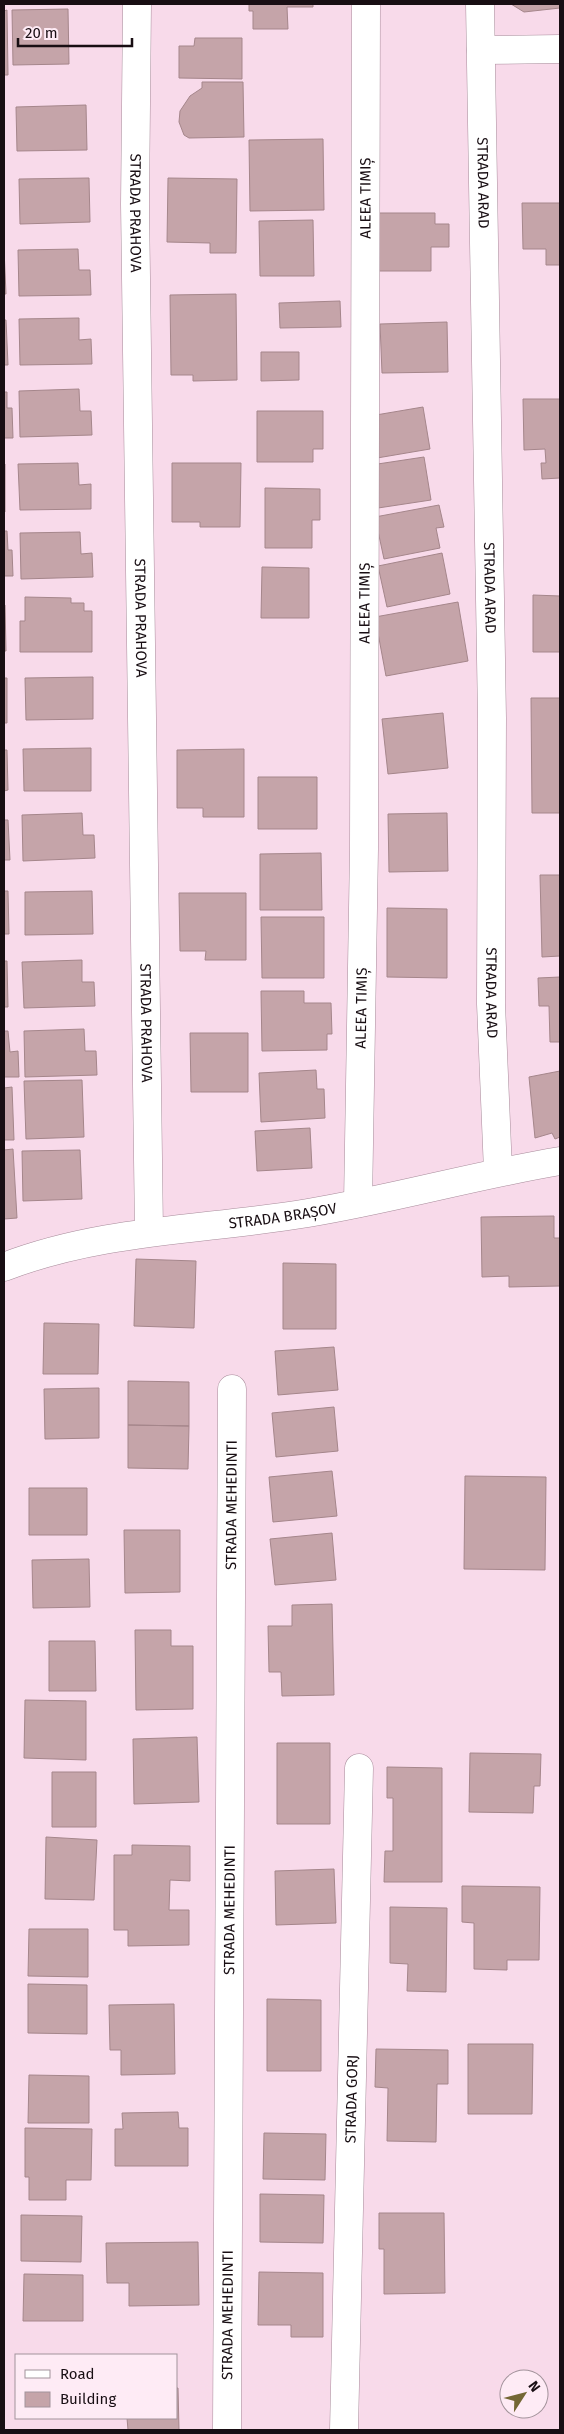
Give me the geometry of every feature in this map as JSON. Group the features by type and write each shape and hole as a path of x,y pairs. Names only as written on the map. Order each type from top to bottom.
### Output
{"street":[{"name":"STRADA PRAHOVA","path":"137,4 135,204 148,1232"},
{"name":"ALEEA TIMIȘ","path":"358,1203 364,849 366,4"},
{"name":"STRADA ARAD","path":"480,4 492,718 491,1004 498,1171"},
{"path":"481,50 560,49"},
{"name":"STRADA BRAȘOV","path":"4,1267 40,1253 68,1246 148,1232 307,1213 498,1171 560,1161"},
{"name":"STRADA MEHEDINTI","path":"227,2430 232,1389"},
{"name":"STRADA GORJ","path":"344,2430 359,1768"}],"building":[{"path":"249,4 313,4 313,7 287,7 288,29 253,29 253,11 249,11"},
{"path":"511,4 560,4 560,8 524,12"},
{"path":"68,9 69,64 13,65 12,10"},
{"path":"7,10 8,75 4,75 4,11"},
{"path":"195,38 242,38 242,79 179,78 179,46 194,46"},
{"path":"202,82 243,82 244,137 189,138 184,135 179,122 180,111 190,96 202,88"},
{"path":"86,105 87,150 17,151 16,107"},
{"path":"323,139 324,210 250,211 249,140"},
{"path":"89,178 90,222 20,224 19,179"},
{"path":"168,178 237,179 236,253 210,253 210,243 167,242"},
{"path":"522,203 560,203 560,265 546,265 546,249 523,249"},
{"path":"374,213 435,213 435,224 449,224 449,247 431,247 431,271 374,271"},
{"path":"313,220 314,276 260,276 259,221"},
{"path":"4,249 6,294 4,294"},
{"path":"78,249 79,270 90,270 91,295 19,296 18,250"},
{"path":"236,294 237,380 193,381 193,375 171,375 170,295"},
{"path":"340,301 341,327 280,328 279,303"},
{"path":"79,318 79,340 91,339 92,364 20,365 19,319"},
{"path":"4,320 6,320 8,365 4,365"},
{"path":"447,322 448,372 382,373 380,324"},
{"path":"261,352 299,352 299,380 261,381"},
{"path":"79,389 80,411 91,411 92,435 20,437 19,391"},
{"path":"4,392 7,392 7,408 12,408 13,438 4,438"},
{"path":"523,399 560,399 560,478 542,479 541,463 546,463 545,449 524,450"},
{"path":"423,407 430,449 377,458 370,416"},
{"path":"257,411 323,411 323,449 313,449 313,462 257,462"},
{"path":"424,457 431,500 378,508 371,465"},
{"path":"78,463 79,485 91,484 91,509 20,510 18,464"},
{"path":"172,463 241,463 240,527 200,527 200,522 172,522"},
{"path":"5,464 5,512 4,512"},
{"path":"265,488 320,489 320,520 312,520 312,548 265,548"},
{"path":"439,505 444,527 436,528 440,548 384,559 375,517"},
{"path":"4,531 7,531 8,550 12,550 13,576 4,576"},
{"path":"80,532 81,554 92,553 93,577 21,579 20,533"},
{"path":"442,553 450,594 387,607 378,566"},
{"path":"262,567 309,568 309,618 261,618"},
{"path":"533,595 560,596 560,652 533,652"},
{"path":"25,597 71,598 71,603 84,603 84,611 92,611 92,652 20,652 20,621 25,621"},
{"path":"458,602 468,661 386,676 375,617"},
{"path":"5,605 6,651 4,651"},
{"path":"93,677 93,719 26,720 25,678"},
{"path":"4,678 7,678 7,723 4,723"},
{"path":"531,698 560,698 560,813 532,813"},
{"path":"443,713 448,768 388,774 382,719"},
{"path":"91,748 91,791 24,791 23,749"},
{"path":"244,749 244,817 203,817 203,808 177,808 177,750"},
{"path":"4,750 7,750 8,790 4,791"},
{"path":"258,777 317,777 317,829 258,829"},
{"path":"82,813 83,835 94,835 95,858 23,861 22,815"},
{"path":"447,813 448,871 389,872 388,814"},
{"path":"4,820 8,820 10,860 4,860"},
{"path":"321,853 322,910 260,910 260,854"},
{"path":"540,875 560,875 560,956 542,957"},
{"path":"4,891 8,891 9,934 4,934"},
{"path":"92,891 93,934 25,935 25,892"},
{"path":"179,893 246,893 246,960 205,960 206,951 180,951"},
{"path":"387,908 447,909 447,978 387,977"},
{"path":"261,917 324,917 324,978 262,978"},
{"path":"82,960 82,982 94,982 95,1006 24,1008 22,962"},
{"path":"4,961 7,961 8,1007 4,1007"},
{"path":"560,977 560,1042 550,1042 549,1006 539,1006 538,978"},
{"path":"261,991 304,991 304,1003 331,1003 332,1034 327,1034 327,1050 262,1051"},
{"path":"84,1029 85,1051 96,1051 97,1075 25,1077 24,1031"},
{"path":"4,1031 8,1031 10,1052 18,1051 19,1077 4,1077"},
{"path":"190,1033 248,1033 248,1092 191,1092"},
{"path":"316,1070 317,1089 324,1089 325,1118 261,1122 259,1073"},
{"path":"560,1071 560,1137 555,1139 552,1133 535,1138 529,1077"},
{"path":"82,1080 84,1137 26,1139 24,1081"},
{"path":"12,1087 14,1140 4,1140 4,1088"},
{"path":"310,1128 312,1168 257,1171 255,1131"},
{"path":"13,1149 17,1218 4,1219 4,1150"},
{"path":"80,1150 82,1199 23,1201 22,1151"},
{"path":"554,1216 554,1238 560,1238 560,1286 509,1287 509,1276 482,1277 481,1217"},
{"path":"136,1259 196,1261 194,1328 134,1326"},
{"path":"283,1263 336,1264 336,1329 283,1329"},
{"path":"44,1323 99,1324 98,1374 43,1374"},
{"path":"334,1347 338,1390 278,1395 275,1351"},
{"path":"128,1381 189,1382 189,1426 128,1425"},
{"path":"99,1388 99,1438 45,1439 44,1389"},
{"path":"334,1407 338,1451 276,1457 272,1413"},
{"path":"128,1425 189,1426 188,1469 128,1468"},
{"path":"332,1471 337,1516 273,1522 269,1477"},
{"path":"465,1476 546,1477 545,1570 464,1569"},
{"path":"29,1488 87,1488 87,1535 29,1535"},
{"path":"124,1530 180,1530 180,1592 125,1593"},
{"path":"332,1533 336,1580 275,1585 270,1539"},
{"path":"89,1559 90,1607 33,1608 32,1560"},
{"path":"332,1604 334,1695 282,1696 281,1672 269,1672 268,1626 292,1626 292,1605"},
{"path":"135,1630 171,1630 171,1646 193,1646 193,1709 136,1710"},
{"path":"49,1641 95,1641 96,1691 49,1691"},
{"path":"25,1700 86,1701 86,1760 24,1758"},
{"path":"197,1737 199,1802 134,1804 133,1739"},
{"path":"277,1743 330,1743 330,1824 277,1824"},
{"path":"470,1753 541,1754 540,1786 534,1786 533,1813 469,1812"},
{"path":"387,1767 442,1768 442,1882 384,1882 385,1851 393,1851 393,1798 387,1798"},
{"path":"52,1772 96,1772 96,1827 52,1827"},
{"path":"46,1837 97,1840 94,1900 45,1899"},
{"path":"132,1845 190,1846 190,1881 170,1880 169,1910 189,1910 189,1945 128,1946 128,1930 114,1930 114,1855 132,1855"},
{"path":"334,1869 336,1923 276,1925 275,1871"},
{"path":"462,1886 540,1887 539,1960 507,1960 507,1970 474,1969 474,1923 462,1922"},
{"path":"390,1907 447,1908 446,1992 407,1991 408,1964 390,1963"},
{"path":"29,1929 88,1929 88,1977 28,1976"},
{"path":"28,1984 87,1985 87,2034 28,2033"},
{"path":"267,1999 321,2000 321,2071 267,2071"},
{"path":"174,2004 175,2074 121,2075 121,2050 110,2050 109,2005"},
{"path":"468,2044 533,2044 532,2114 468,2114"},
{"path":"376,2049 448,2050 448,2084 437,2084 436,2142 387,2141 388,2088 375,2087"},
{"path":"29,2075 89,2076 89,2123 28,2123"},
{"path":"178,2112 179,2128 188,2128 188,2166 115,2166 115,2129 123,2129 122,2113"},
{"path":"25,2128 92,2129 91,2180 66,2180 66,2200 29,2200 29,2177 25,2177"},
{"path":"264,2133 326,2134 325,2180 263,2179"},
{"path":"260,2194 324,2195 323,2243 260,2242"},
{"path":"379,2213 444,2213 445,2293 384,2294 384,2249 379,2249"},
{"path":"21,2215 82,2216 81,2262 21,2261"},
{"path":"198,2242 199,2305 129,2306 129,2283 107,2283 106,2243"},
{"path":"259,2272 323,2273 323,2337 291,2337 291,2325 258,2325"},
{"path":"24,2274 83,2275 83,2321 23,2321"},
{"path":"178,2388 179,2430 128,2430 127,2419 178,2419"}]}
